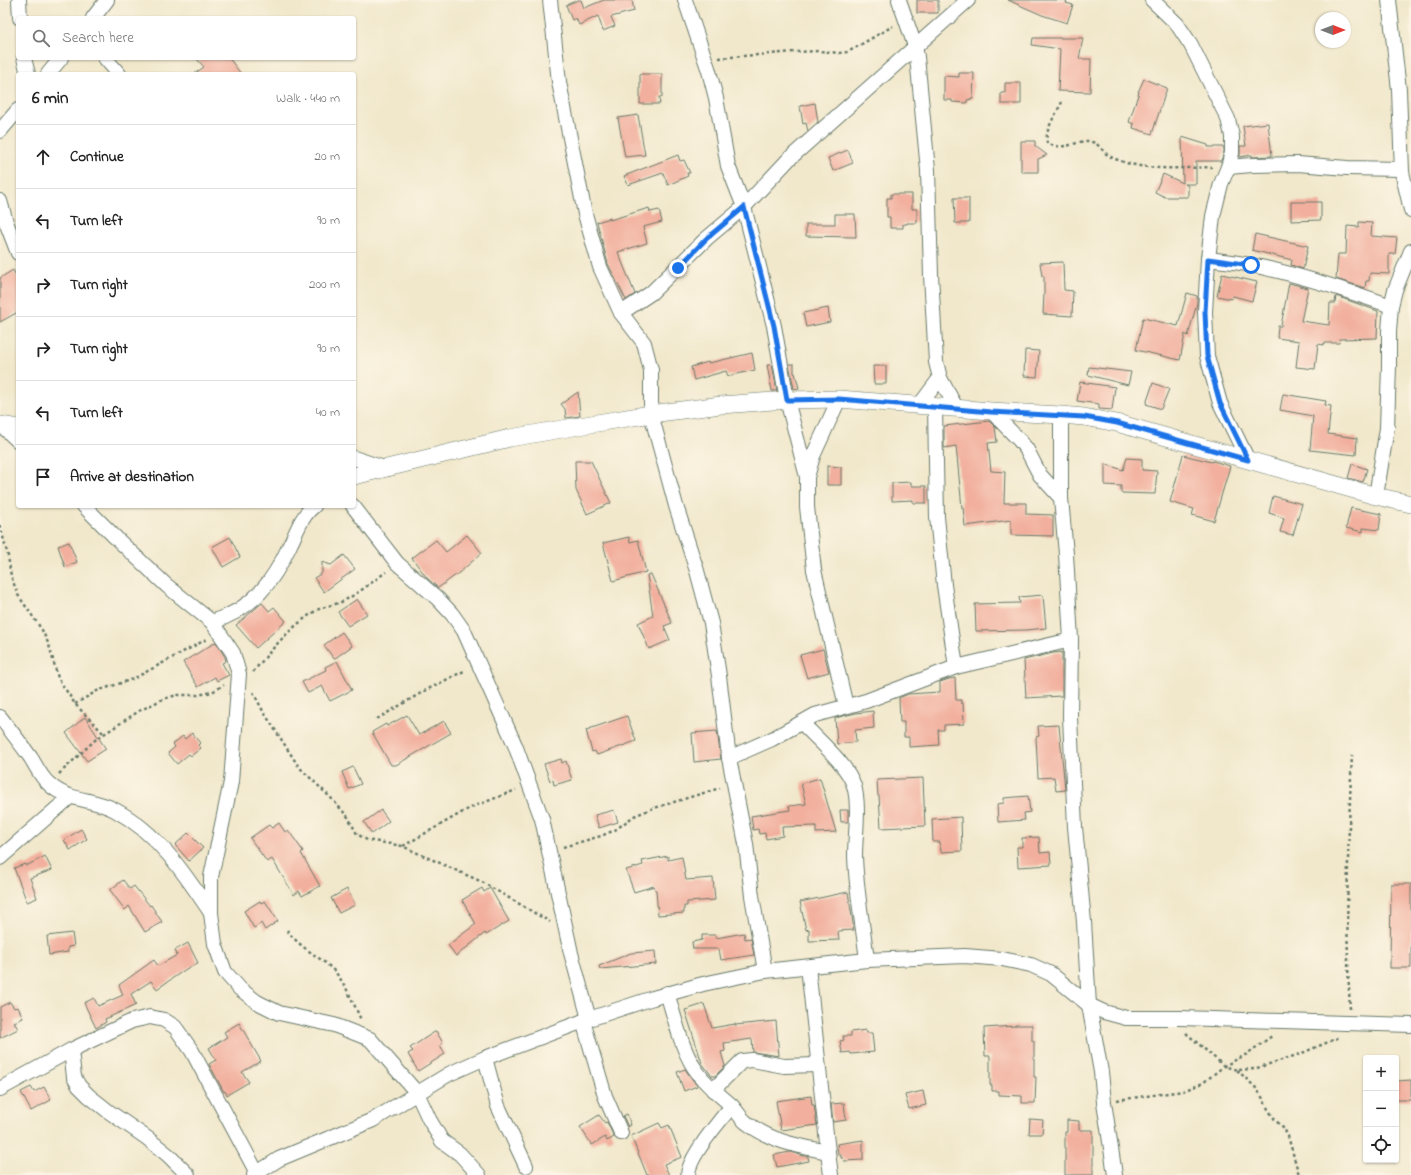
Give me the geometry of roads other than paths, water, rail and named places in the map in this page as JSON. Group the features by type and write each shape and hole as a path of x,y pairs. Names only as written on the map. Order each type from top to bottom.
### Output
{"street":[{"path":"19,0 20,16"},
{"path":"95,16 107,0"},
{"path":"550,0 559,82 585,214 600,267 622,313 644,344 651,370 650,414 676,506 698,571 711,623 729,758 746,844 752,896 765,971"},
{"path":"685,0 705,59 716,98 728,166 744,207 774,326 787,400 807,477 807,507 814,570 846,706"},
{"path":"898,0 915,46 928,170 931,275 936,362 940,378 957,409"},
{"path":"622,313 651,293 706,239 744,207 788,159 838,117 915,46 968,0"},
{"path":"1152,0 1177,24 1191,45 1228,118 1232,136 1232,153 1221,184 1213,216 1208,259 1205,312 1207,356 1220,403 1248,460"},
{"path":"1389,0 1399,90 1405,172 1411,210"},
{"path":"24,60 28,72"},
{"path":"50,72 59,60"},
{"path":"107,60 117,72"},
{"path":"0,131 16,112"},
{"path":"1228,167 1298,164 1405,172"},
{"path":"0,201 8,230 16,249"},
{"path":"0,241 16,252"},
{"path":"1376,496 1387,428 1391,306 1411,251"},
{"path":"1208,259 1251,265 1314,281 1352,292 1391,306"},
{"path":"940,378 927,407 944,585 956,667"},
{"path":"807,477 813,456 839,399"},
{"path":"356,476 510,438 650,414 721,405 787,400 839,399 991,412 1061,415 1084,417 1117,423 1376,496 1411,504"},
{"path":"991,412 1024,446 1040,475 1061,498"},
{"path":"1061,415 1061,498 1071,640 1071,756 1075,827 1084,922 1089,1005 1101,1072 1115,1175"},
{"path":"7,426 16,438"},
{"path":"356,459 387,469"},
{"path":"86,508 166,585 216,627 233,653 239,681 231,782 211,877 211,913 215,944 225,972 240,989 257,1002 279,1013 334,1025 370,1039 391,1061 417,1093 429,1119 442,1141 460,1154 479,1175"},
{"path":"216,627 225,617 240,610 266,587 281,566 297,531 308,511 312,508"},
{"path":"355,508 397,562 438,599 452,614 464,631 515,745 542,818 586,1020 605,1096 622,1133"},
{"path":"729,758 772,739 815,715 866,701 956,667 1071,640"},
{"path":"0,717 18,739 48,783 70,798 98,803 115,810 139,826 160,844 211,913"},
{"path":"802,723 848,772 854,786 857,799 855,857 867,960"},
{"path":"0,858 70,798"},
{"path":"0,1088 71,1050 132,1021 150,1017 164,1020 175,1027 192,1051 256,1174 280,1159 373,1120 449,1074 485,1058 586,1020 667,993 765,971 867,960 965,956 1002,958 1031,965 1051,974 1089,1005 1104,1012 1126,1018 1411,1025"},
{"path":"808,966 831,1175"},
{"path":"667,993 686,1051 697,1072 713,1090 732,1106 747,1123 770,1137 784,1143 828,1152"},
{"path":"71,1050 74,1076 79,1086 108,1111 162,1151 188,1175"},
{"path":"485,1058 498,1106 526,1166"},
{"path":"713,1090 742,1061 752,1060 784,1066 818,1065"},
{"path":"688,1175 688,1169 697,1153 732,1106"}]}
